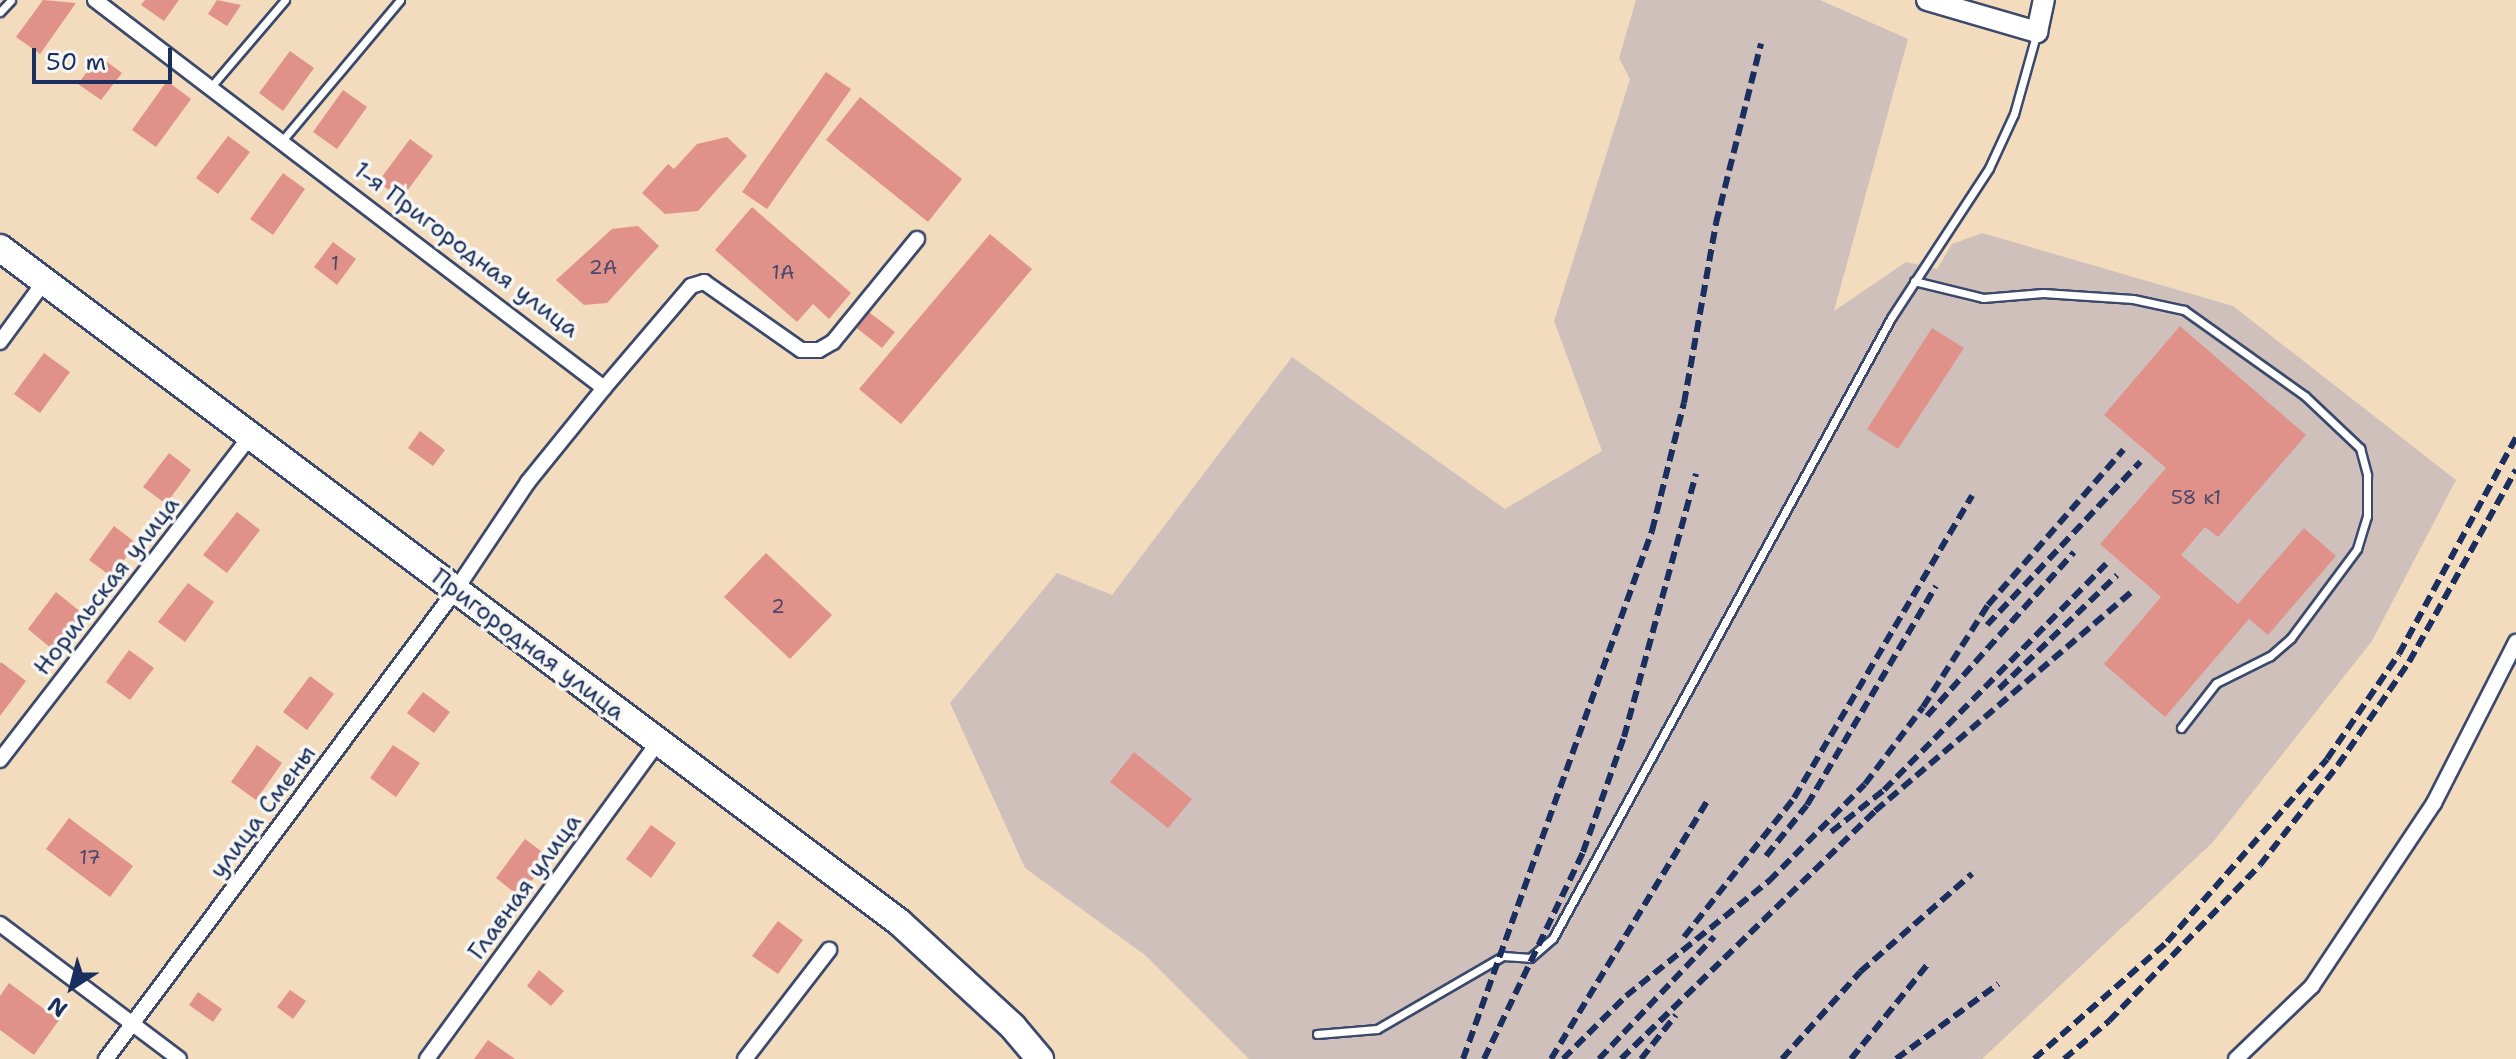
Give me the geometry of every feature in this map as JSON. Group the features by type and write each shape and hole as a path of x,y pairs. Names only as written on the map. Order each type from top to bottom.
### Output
{"highway":[{"name":"Пригородная улица","path":"0,249 899,922 1040,1059"}],"street":[{"name":"1-я Пригородная улица","path":"95,0 604,388"},
{"path":"1927,0 2037,32 2044,0"},
{"path":"455,591 528,482 691,286 704,282 801,350 819,350 833,342 917,239"},
{"path":"0,342 44,282"},
{"name":"Норильская улица","path":"0,760 249,438"},
{"name":"улица Смены","path":"106,1059 455,591"},
{"path":"2236,1059 2321,973 2434,803 2516,642"},
{"name":"Главная улица","path":"427,1059 658,742"},
{"path":"0,924 179,1059"},
{"path":"745,1059 829,950"}],"lane":[{"path":"0,12 11,0"},
{"path":"209,89 285,0"},
{"path":"281,142 400,0"},
{"path":"1317,1034 1377,1029 1503,956 1530,958 1553,938 1671,715 1914,281 1989,168 2014,114 2037,32"},
{"path":"1914,281 1983,298 2043,293 2133,299 2184,310 2305,396 2360,448 2367,475 2367,516 2357,549 2291,638 2270,656 2216,683 2181,728"}],"shaded area":[{"path":"1636,0 1820,0 1908,39 1834,311 1906,262 1937,269 1952,244 1982,233 2233,306 2456,480 2372,641 2213,842 1982,1059 1249,1059 1145,955 1025,868 950,703 1057,573 1112,595 1292,357 1505,509 1602,451 1554,321 1630,79 1619,58"}],"building":[{"path":"43,0 76,3 40,54 16,37"},
{"path":"145,0 179,0 164,21 141,5"},
{"path":"217,0 241,5 227,26 208,14"},
{"path":"290,51 314,68 283,111 259,93"},
{"path":"99,56 122,73 101,100 78,84"},
{"path":"826,72 851,89 767,209 742,192"},
{"path":"167,81 191,99 156,147 132,130"},
{"path":"343,90 367,107 337,149 313,132"},
{"path":"860,97 962,179 928,222 826,140"},
{"path":"228,136 250,152 218,194 196,178"},
{"path":"727,137 747,156 698,211 665,214 642,193 668,164 674,169 697,144"},
{"path":"410,139 433,156 401,199 378,182"},
{"path":"283,173 305,189 273,235 250,219"},
{"path":"752,207 851,293 829,319 813,304 797,322 715,250"},
{"path":"638,226 659,246 607,303 584,305 556,280 612,229"},
{"path":"990,234 1032,269 901,424 859,389"},
{"path":"333,242 356,259 337,285 314,267"},
{"path":"866,310 895,332 882,348 854,326"},
{"path":"2180,326 2306,435 2218,537 2205,527 2181,555 2238,604 2304,528 2336,556 2268,635 2249,619 2165,717 2104,664 2161,597 2100,544 2166,468 2104,415"},
{"path":"1932,328 1964,348 1898,449 1867,429"},
{"path":"44,353 70,372 40,413 14,394"},
{"path":"420,431 445,450 433,466 408,448"},
{"path":"169,453 191,470 166,504 143,487"},
{"path":"237,512 260,530 227,573 203,555"},
{"path":"114,526 136,543 112,577 89,560"},
{"path":"766,553 832,615 790,659 724,597"},
{"path":"188,583 214,602 185,642 158,622"},
{"path":"56,592 82,613 53,650 28,629"},
{"path":"129,650 154,668 130,700 106,682"},
{"path":"0,664 26,681 0,716"},
{"path":"310,676 334,694 307,730 283,712"},
{"path":"423,692 450,712 434,733 407,713"},
{"path":"257,745 282,763 256,800 231,782"},
{"path":"393,745 420,763 396,797 370,778"},
{"path":"1134,752 1192,799 1168,828 1110,782"},
{"path":"69,818 133,866 110,897 46,849"},
{"path":"651,825 676,843 651,878 626,859"},
{"path":"525,839 549,857 520,897 496,878"},
{"path":"778,921 803,940 778,974 752,956"},
{"path":"539,970 564,991 551,1006 527,986"},
{"path":"9,983 59,1020 34,1055 0,1030 0,996"},
{"path":"290,990 306,1001 293,1019 277,1007"},
{"path":"198,992 222,1009 213,1022 189,1005"},
{"path":"488,1040 515,1059 474,1059"}],"railway":[{"path":"1463,1059 1652,531 1684,403 1716,223 1761,44"},
{"path":"2034,1059 2167,942 2327,759 2399,654 2516,438"},
{"path":"1563,1059 1626,996 1769,881 1865,784 1923,707 1988,605 2123,450"},
{"path":"1987,625 2140,462"},
{"path":"2064,1059 2109,1021 2260,865 2338,765 2409,662 2516,470"},
{"path":"1484,1059 1583,852 1624,737 1696,474"},
{"path":"1684,937 1794,798 1972,496"},
{"path":"1927,716 2074,552"},
{"path":"1831,832 1884,790 2106,564"},
{"path":"1999,689 2117,575"},
{"path":"1766,856 1807,805 1936,586"},
{"path":"1621,1059 1875,811 2131,592"},
{"path":"1551,1059 1709,798"},
{"path":"1782,1059 1860,972 1972,874"},
{"path":"1599,1059 1714,937"},
{"path":"1851,1059 1928,964"},
{"path":"1896,1059 1998,984"},
{"path":"1641,1059 1676,1015"}]}
